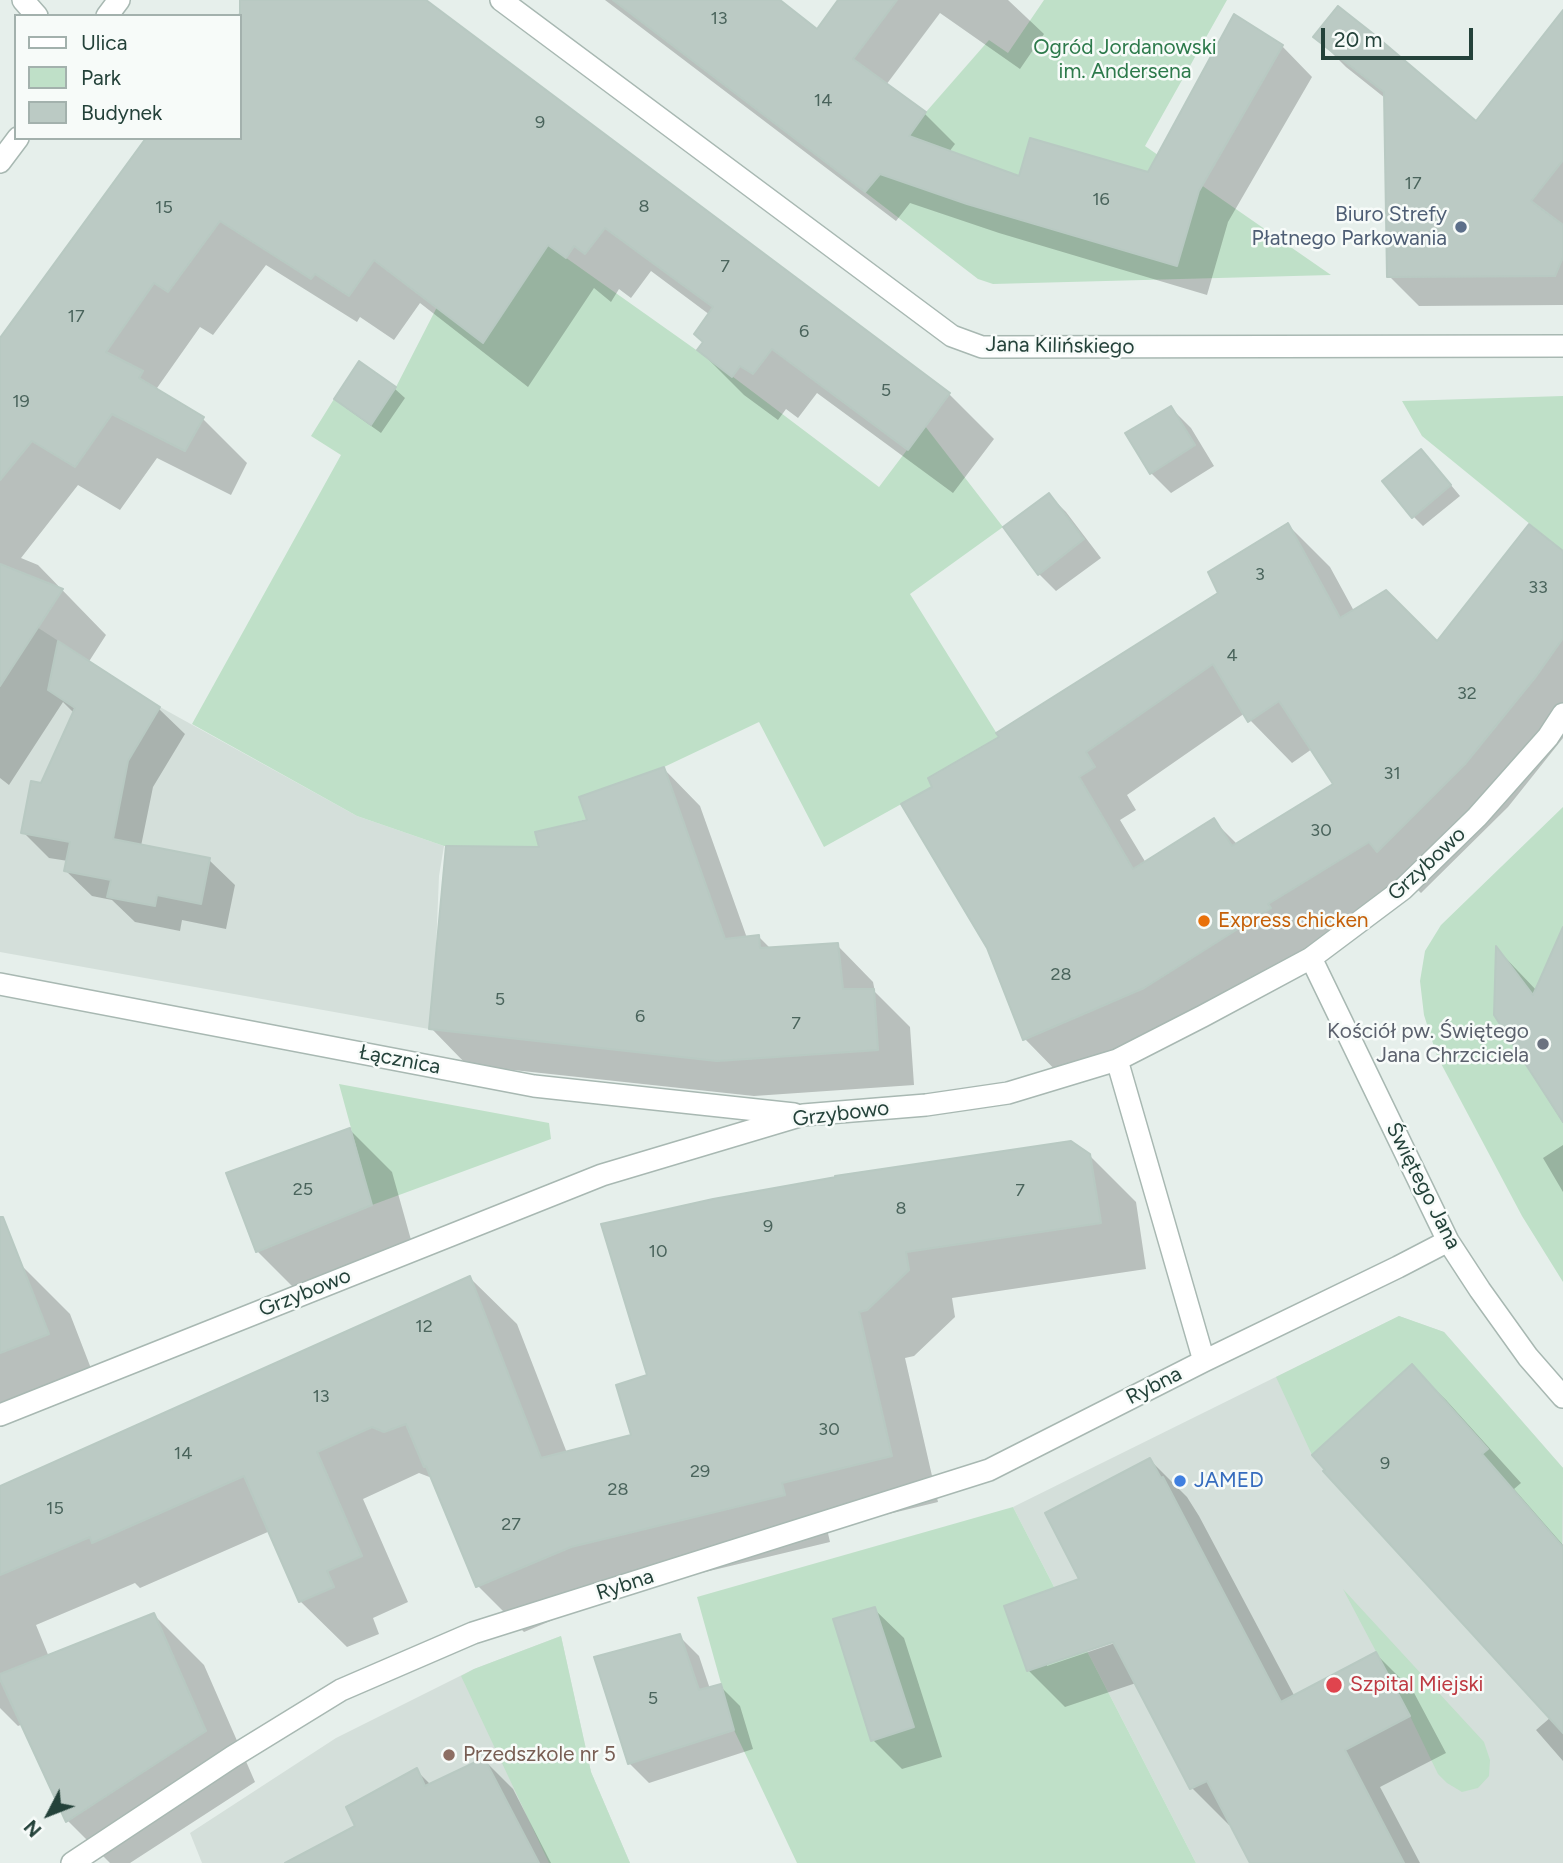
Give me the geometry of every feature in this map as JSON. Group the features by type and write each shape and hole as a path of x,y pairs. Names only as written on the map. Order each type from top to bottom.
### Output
{"street":[{"path":"23,0 35,14"},
{"name":"Jana Kilińskiego","path":"501,0 952,336 982,347 1563,346"},
{"path":"0,162 16,140"},
{"name":"Grzybowo","path":"0,1415 601,1175 803,1115 926,1105 1008,1093 1117,1060 1311,958 1403,889 1477,817 1548,737 1563,715"},
{"name":"Świętego Jana","path":"1311,958 1448,1241 1513,1337 1563,1397"},
{"name":"Łącznica","path":"0,984 534,1086 803,1115"},
{"name":"Rybna","path":"1117,1060 1204,1361"},
{"name":"Rybna","path":"72,1863 232,1757 341,1690 474,1633 989,1470 1448,1241"}],"shaded area":[{"path":"0,603 160,707 357,816 444,846 439,876 429,1029 0,952"},
{"name":"Szpital Miejski","path":"1399,1316 1444,1332 1563,1468 1563,1863 1196,1863 1013,1507"},
{"name":"Przedszkole nr 5","path":"561,1636 591,1772 630,1863 202,1863 190,1833 336,1738 474,1669"}],"green space":[{"name":"Ogród Jordanowski im. Andersena","path":"1044,0 1227,0 1145,146 1331,275 993,284 978,279 865,192 926,112 989,40 1008,53"},
{"path":"548,245 716,364 879,487 925,426 1003,527 910,594 999,737 928,778 932,787 824,847 759,722 664,767 579,797 587,819 536,832 539,847 444,846 357,816 192,724 341,455 311,436 334,399 371,425 396,387 437,307 483,343"},
{"path":"1563,396 1563,551 1422,436 1402,401"},
{"path":"1563,807 1563,1282 1522,1216 1437,1056 1424,1015 1420,981 1425,951 1441,925"},
{"path":"339,1084 549,1123 551,1139 372,1205"},
{"path":"1399,1316 1444,1332 1563,1468 1562,1546 1482,1454 1488,1448 1412,1365 1312,1455 1276,1377"},
{"path":"1013,1507 1196,1863 797,1863 734,1730 697,1597"},
{"path":"1343,1589 1484,1742 1490,1760 1489,1776 1478,1788 1462,1792 1438,1774"},
{"path":"561,1636 591,1772 630,1863 549,1863 461,1676"}],"building":[{"path":"240,0 426,0 950,393 908,450 772,349 753,374 740,366 732,377 697,350 703,342 694,334 713,307 605,228 585,254 574,246 566,258 548,245 483,343 374,260 349,296 315,274 311,279 220,221 168,292 154,283 106,352 143,371 139,378 204,417 185,451 112,414 75,467 32,441 0,480 0,338 145,140 242,140"},
{"path":"613,0 780,0 817,29 838,0 897,0 853,59 926,112 909,136 1019,176 1030,138 1148,172 1234,14 1283,45 1199,191 1177,266 967,204 880,174 865,192"},
{"path":"1338,6 1476,121 1563,10 1563,160 1531,201 1563,225 1563,257 1555,276 1387,277 1384,92 1313,37"},
{"path":"359,361 396,387 371,425 334,399"},
{"path":"1171,406 1195,445 1150,474 1125,433"},
{"path":"1421,449 1451,485 1412,518 1382,481"},
{"path":"1049,493 1084,539 1038,575 1003,527"},
{"path":"1288,523 1340,618 1386,590 1437,641 1529,524 1563,551 1563,638 1537,675 1465,764 1377,852 1369,842 1268,904 1271,908 1144,988 1023,1040 987,948 901,804 932,787 928,778 999,737 996,733 1218,593 1208,572","holes":["1213,664 1248,722 1279,701 1333,784 1232,846 1214,818 1133,869 1079,777 1095,767 1086,752"]},
{"path":"0,564 63,589 0,686"},
{"path":"58,641 160,707 128,761 113,839 210,858 201,904 157,895 155,906 107,897 111,880 64,871 70,842 21,833 31,781 41,783 75,708 48,690"},
{"path":"664,767 725,939 759,935 760,948 838,943 843,989 874,989 878,1050 717,1061 429,1029 446,846 539,847 535,832 587,820 579,797"},
{"name":"Kościół pw. Świętego Jana Chrzciciela","path":"1563,927 1563,1122 1494,1015 1496,946 1533,995"},
{"path":"350,1128 372,1205 256,1252 226,1173"},
{"path":"1071,1141 1090,1154 1101,1223 906,1252 909,1270 867,1310 859,1312 892,1456 782,1483 785,1495 571,1547 476,1587 406,1424 384,1432 372,1427 317,1452 362,1556 327,1571 334,1587 299,1602 244,1476 92,1543 90,1537 0,1575 0,1486 470,1276 541,1458 631,1435 616,1385 647,1375 601,1224 835,1176"},
{"path":"0,1217 3,1217 49,1334 0,1353"},
{"path":"1412,1364 1488,1449 1482,1454 1563,1547 1563,1733 1323,1471 1325,1470 1312,1455"},
{"path":"1150,1458 1161,1478 1163,1477 1281,1702 1376,1652 1410,1716 1345,1750 1404,1863 1250,1863 1207,1781 1190,1789 1113,1642 1027,1671 1004,1606 1079,1579 1045,1513"},
{"path":"875,1607 914,1727 871,1741 833,1619"},
{"path":"154,1613 206,1731 66,1822 0,1674"},
{"path":"680,1634 699,1690 721,1684 734,1730 628,1764 594,1657"},
{"path":"484,1758 539,1863 285,1863 355,1826 346,1807 417,1768 425,1786"}],"place":[{"name":"Biuro Strefy Płatnego Parkowania","path":"1461,227"},
{"name":"Express chicken","path":"1204,921"},
{"name":"Kościół pw. Świętego Jana Chrzciciela","path":"1543,1044"},
{"name":"JAMED","path":"1180,1481"},
{"name":"Szpital Miejski","path":"1334,1685"},
{"name":"Przedszkole nr 5","path":"449,1755"}]}
